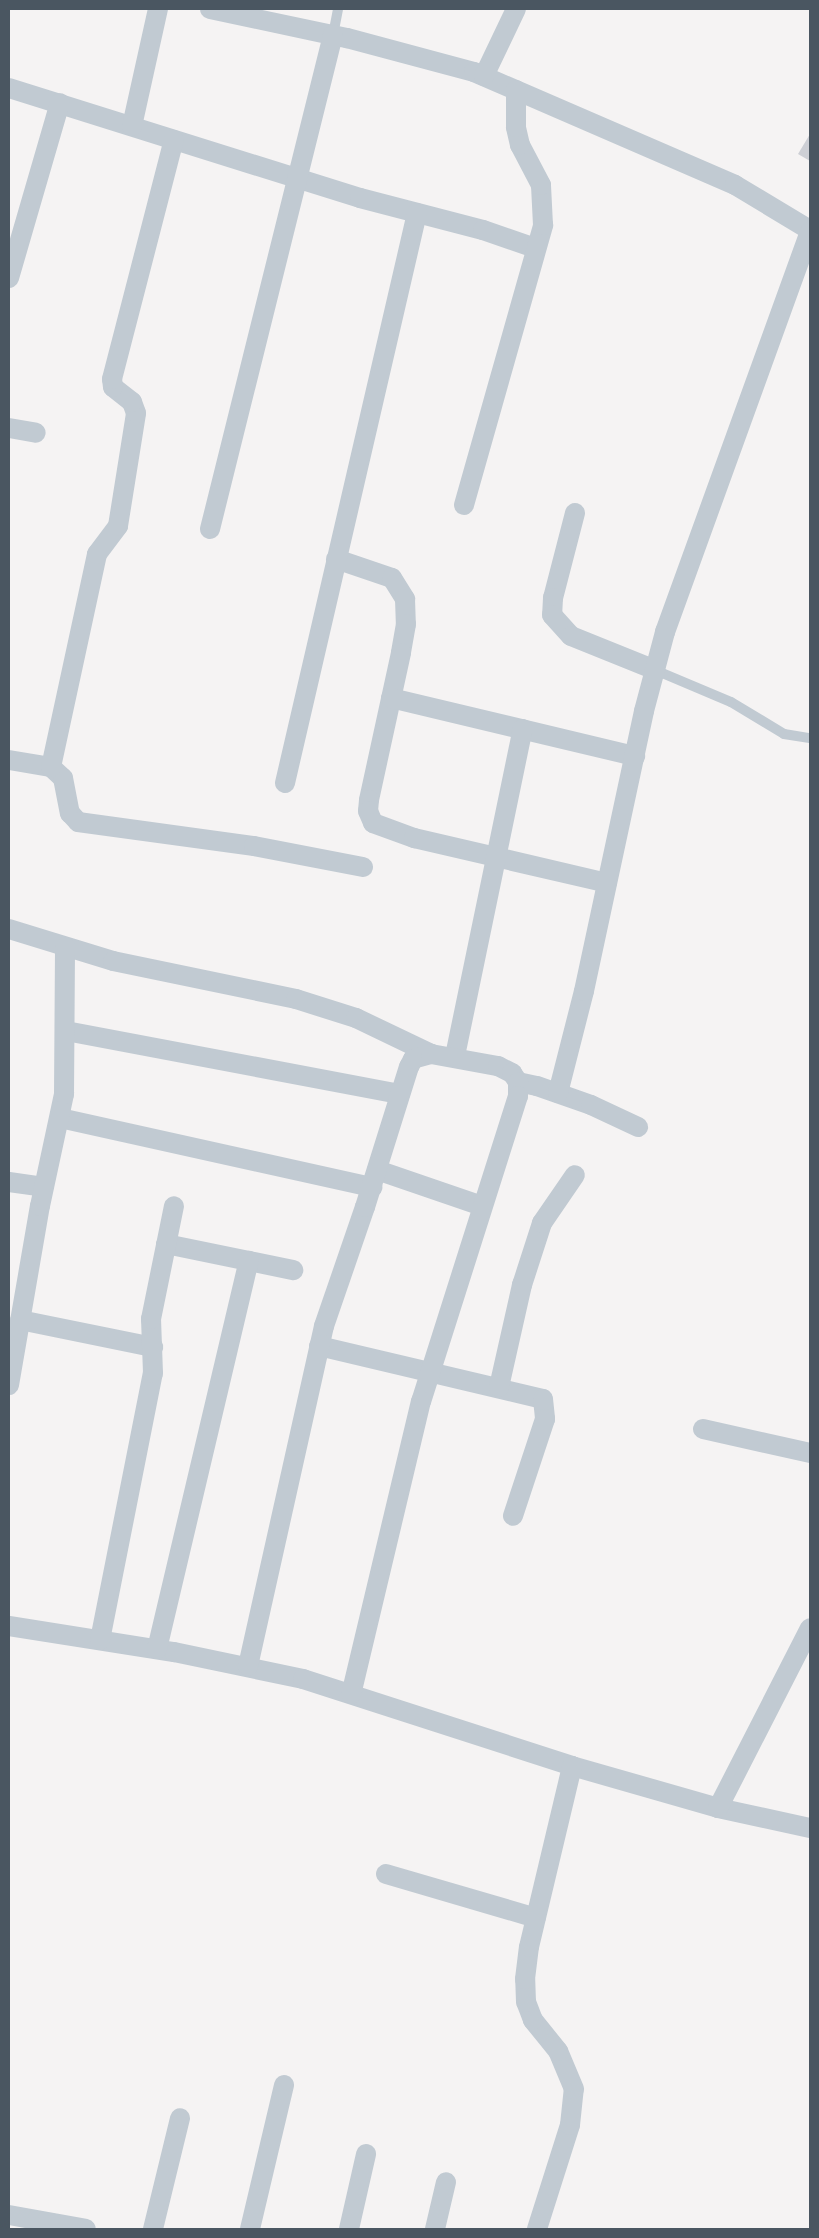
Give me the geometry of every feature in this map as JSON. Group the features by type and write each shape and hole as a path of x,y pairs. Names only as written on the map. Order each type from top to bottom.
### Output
{"street":[{"path":"132,126 158,9"},
{"path":"210,9 333,35 484,76 735,185 810,231 712,500 655,670 558,1093"},
{"path":"484,76 516,9"},
{"path":"210,529 333,35"},
{"path":"9,88 298,179 535,248"},
{"path":"464,505 535,248 544,204 541,185 520,145 514,107 516,90"},
{"path":"9,278 60,103"},
{"path":"51,767 97,554 118,526 136,413 132,402 113,387 112,379 174,140"},
{"path":"285,784 336,559 391,338 417,213"},
{"path":"9,428 36,433"},
{"path":"575,513 553,598 552,614 571,636 655,670"},
{"path":"336,559 392,578 405,599 406,624 369,800 368,812 373,822 404,835 496,858 607,882"},
{"path":"391,698 635,756"},
{"path":"455,1056 523,729"},
{"path":"9,760 51,767 63,778 70,814 78,822 254,846 362,867"},
{"path":"9,929 65,947 165,973 296,999 356,1018 431,1054"},
{"path":"9,1385 44,1187 60,1118 66,1031 65,947"},
{"path":"66,1031 400,1094"},
{"path":"248,1666 319,1346 413,1059 431,1054 455,1056 498,1066 512,1073 518,1082 558,1093 638,1127"},
{"path":"351,1694 430,1372 514,1110 518,1082"},
{"path":"60,1118 374,1179 482,1206"},
{"path":"499,1387 532,1251 542,1223 575,1175"},
{"path":"9,1182 44,1187"},
{"path":"100,1640 153,1373 151,1319 174,1206"},
{"path":"166,1244 293,1270"},
{"path":"157,1649 249,1261"},
{"path":"20,1320 153,1347"},
{"path":"319,1346 534,1395 542,1399 546,1408 513,1516"},
{"path":"703,1429 810,1453"},
{"path":"9,1626 157,1649 248,1666 351,1694 572,1766 718,1808 810,1828"},
{"path":"718,1808 810,1628"},
{"path":"537,2229 570,2125 574,2089 558,2051 533,2020 526,2002 525,1978 536,1918 572,1766"},
{"path":"386,1874 536,1918"},
{"path":"250,2229 284,2085"},
{"path":"153,2229 180,2118"},
{"path":"349,2229 366,2154"},
{"path":"435,2229 446,2182"},
{"path":"9,2215 86,2229"}],"lane":[{"path":"333,35 338,9"},
{"path":"655,670 731,702 784,734 810,738"}],"building":[{"path":"810,134 810,161 798,154"}]}
